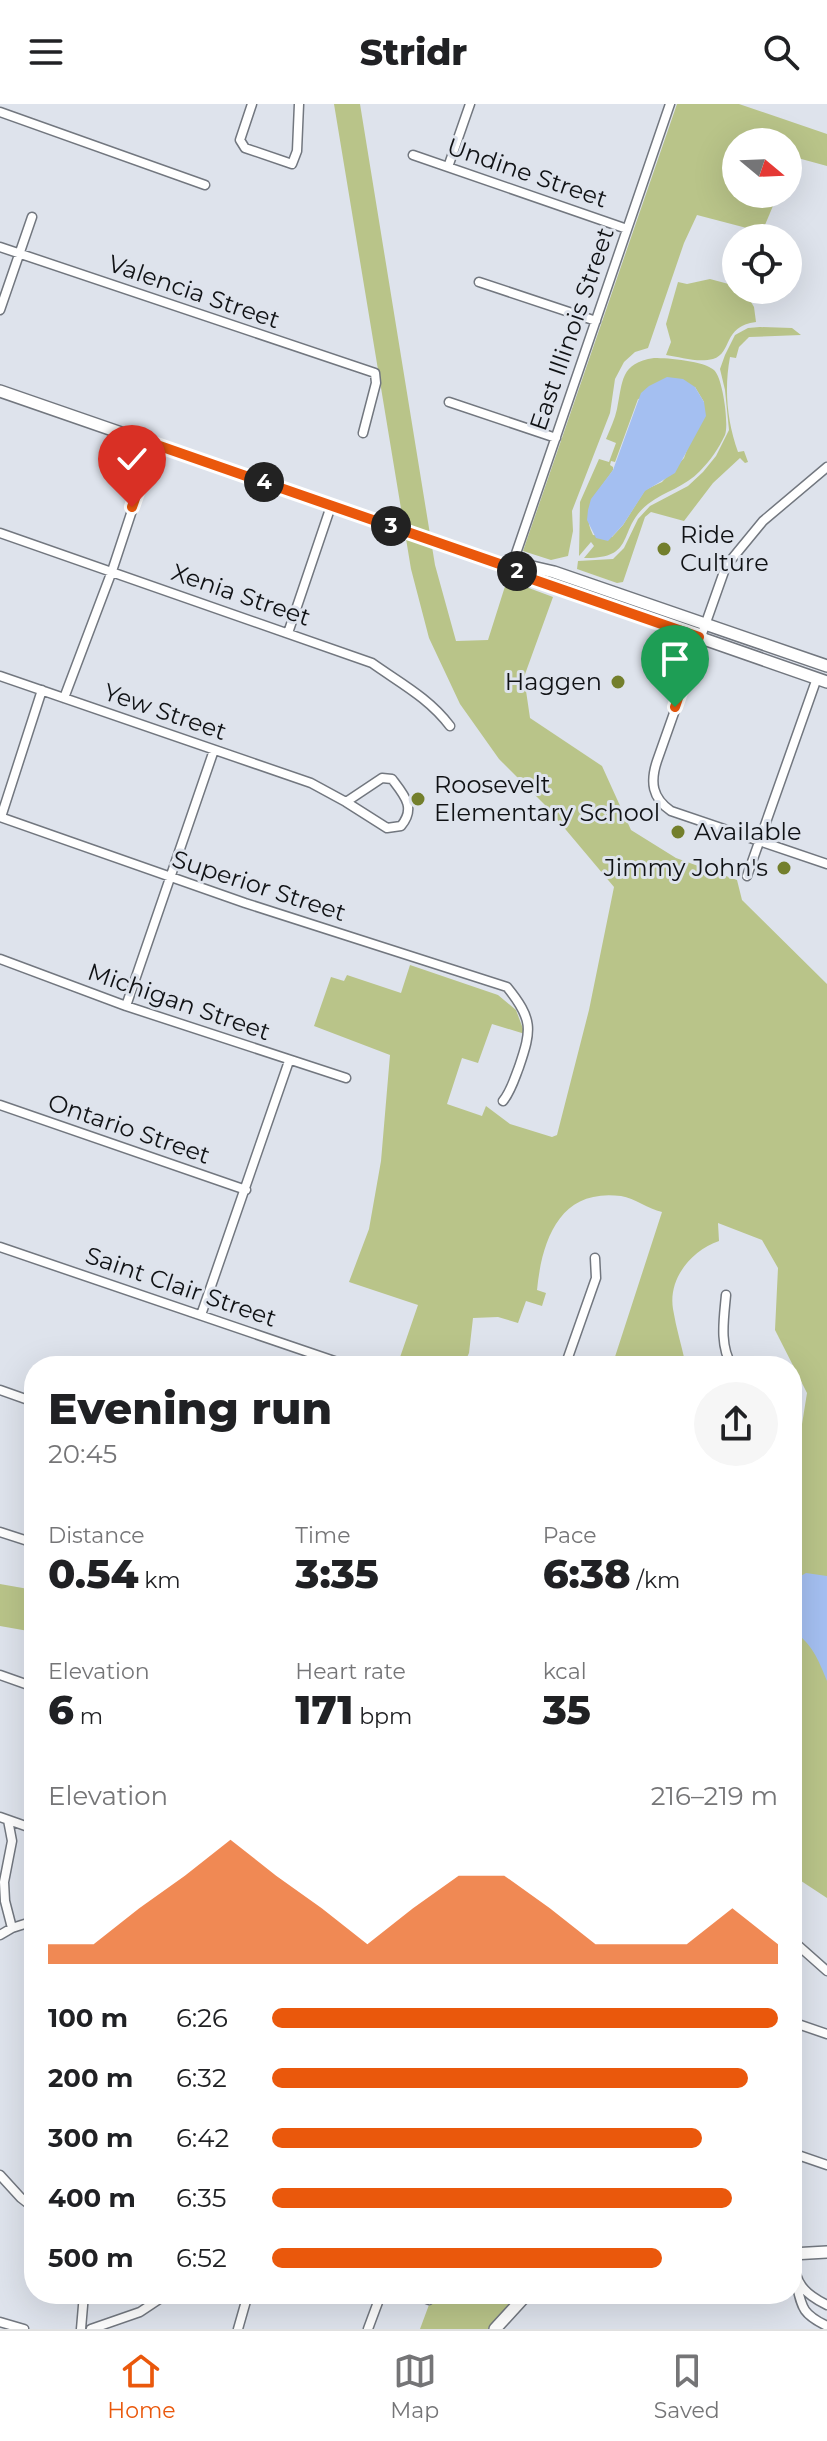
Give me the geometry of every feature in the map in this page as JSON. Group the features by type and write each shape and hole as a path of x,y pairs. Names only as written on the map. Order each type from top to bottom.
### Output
{"main road":[{"path":"0,391 511,568 526,577 822,680"},
{"path":"511,568 528,566 554,572 827,666"},
{"path":"802,2255 827,2252"},
{"path":"495,2329 518,2304"}],"street":[{"path":"252,104 240,140 245,148 292,164 297,151 299,104"},
{"path":"448,167 470,104"},
{"name":"East Illinois Street","path":"511,568 670,104"},
{"path":"0,112 205,185"},
{"name":"Undine Street","path":"413,155 627,229"},
{"path":"0,310 32,217"},
{"name":"Valencia Street","path":"0,247 375,373 376,383 363,433"},
{"path":"479,282 596,321"},
{"path":"449,402 556,438"},
{"path":"64,698 112,571 154,444"},
{"path":"827,467 749,536 722,574 652,774 655,795 660,804 671,811 827,864"},
{"path":"288,633 331,506"},
{"name":"Xenia Street","path":"0,533 372,663 425,697 450,726"},
{"name":"Yew Street","path":"0,676 317,786 346,802"},
{"path":"747,876 822,680"},
{"path":"0,817 42,690"},
{"path":"126,1006 214,750"},
{"path":"382,778 392,779 410,809 409,817 401,826 387,828 346,802 382,778"},
{"name":"Superior Street","path":"0,817 170,878 507,987 521,1004 530,1028 511,1089 503,1101"},
{"name":"Michigan Street","path":"0,959 126,1006 346,1078"},
{"path":"201,1315 289,1061"},
{"name":"Ontario Street","path":"0,1105 246,1190"},
{"name":"Saint Clair Street","path":"0,1247 320,1356"},
{"path":"569,1356 596,1278 595,1258"},
{"path":"726,1295 723,1327 726,1356"},
{"path":"0,1390 24,1398"},
{"path":"0,1532 24,1540"},
{"path":"0,1675 24,1683"},
{"path":"4,1819 24,1826"},
{"path":"4,1819 12,1841 4,1882 12,1928"},
{"path":"0,1935 24,1924"},
{"path":"802,1949 827,1971"},
{"path":"802,2025 827,2034"},
{"path":"802,2156 827,2165"},
{"path":"0,2175 24,2200"},
{"path":"802,2288 827,2305"},
{"path":"81,2329 83,2304"},
{"path":"91,2329 140,2312 152,2304"},
{"path":"238,2329 245,2304"},
{"path":"368,2329 377,2304"},
{"path":"800,2304 808,2316 827,2326"},
{"path":"0,2322 24,2329"}],"green space":[{"path":"334,104 360,104 435,565 456,641 488,640 507,580 553,597 524,677 530,718 602,766 631,830 676,858 737,880 742,900 827,984 827,1898 802,1882 802,1424 807,1393 802,1383 802,1356 788,1356 775,1330 778,1268 762,1240 718,1223 719,1241 700,1251 684,1267 672,1298 684,1356 615,1356 662,1212 626,1197 600,1196 583,1200 569,1209 558,1221 544,1253 537,1290 546,1293 542,1306 526,1301 518,1323 498,1317 473,1318 468,1356 400,1356 418,1305 349,1282 369,1229 381,1161 390,1055 314,1026 331,977 344,981 347,975 401,993 410,965 498,995 516,1010 525,1034 492,1024 478,1063 462,1058 447,1104 482,1116 486,1106 510,1124 552,1137 557,1135 589,1010 614,887 545,805 499,759 460,704 429,638 411,569"},
{"path":"677,104 739,104 827,134 827,166 802,159 802,128 722,128 722,208 772,208 765,224 731,224 697,215 684,243 648,348 635,352 624,362 615,379 610,413 572,511 573,531 568,556 551,560 523,551"},
{"path":"710,279 722,282 722,304 752,304 754,307 756,322 738,329 719,356 713,359 695,360 666,355 671,342 666,324 678,282 687,284"},
{"path":"748,328 792,328 801,335 749,337 739,347 736,358 730,357 727,393 731,429 738,452 744,451 748,462 740,458 713,483 684,521 651,512 645,517 623,582 617,583 577,569 578,561 613,559 624,548 638,519 650,506 688,486 716,456 729,430 720,369 735,335"},
{"path":"677,359 703,364 714,370 724,402 725,435 704,467 638,514 620,548 612,554 584,558 594,546 591,542 579,556 580,502 599,459 609,462 616,443 606,439 625,375 643,360","holes":["695,387 704,402 684,458 662,482 645,490 612,537 593,535 589,525 589,508 613,470 611,461 615,462 638,399"]},
{"path":"0,1584 24,1588 24,1630 0,1626"},
{"path":"429,2304 510,2304 488,2329 420,2329"}],"water":[{"path":"667,377 683,379 695,387 704,402 706,416 675,473 645,491 623,525 608,541 596,538 587,520 591,499 613,470 641,393"},
{"path":"802,1575 827,1576 827,1681 817,1659 802,1638"}],"place":[{"name":"Ride Culture","path":"664,549"},
{"name":"Haggen","path":"618,682"},
{"name":"Roosevelt Elementary School","path":"418,799"},
{"name":"Available","path":"678,832"},
{"name":"Jimmy John's","path":"784,868"}],"route":[{"path":"132,507 154,444 699,637 675,707"}]}
